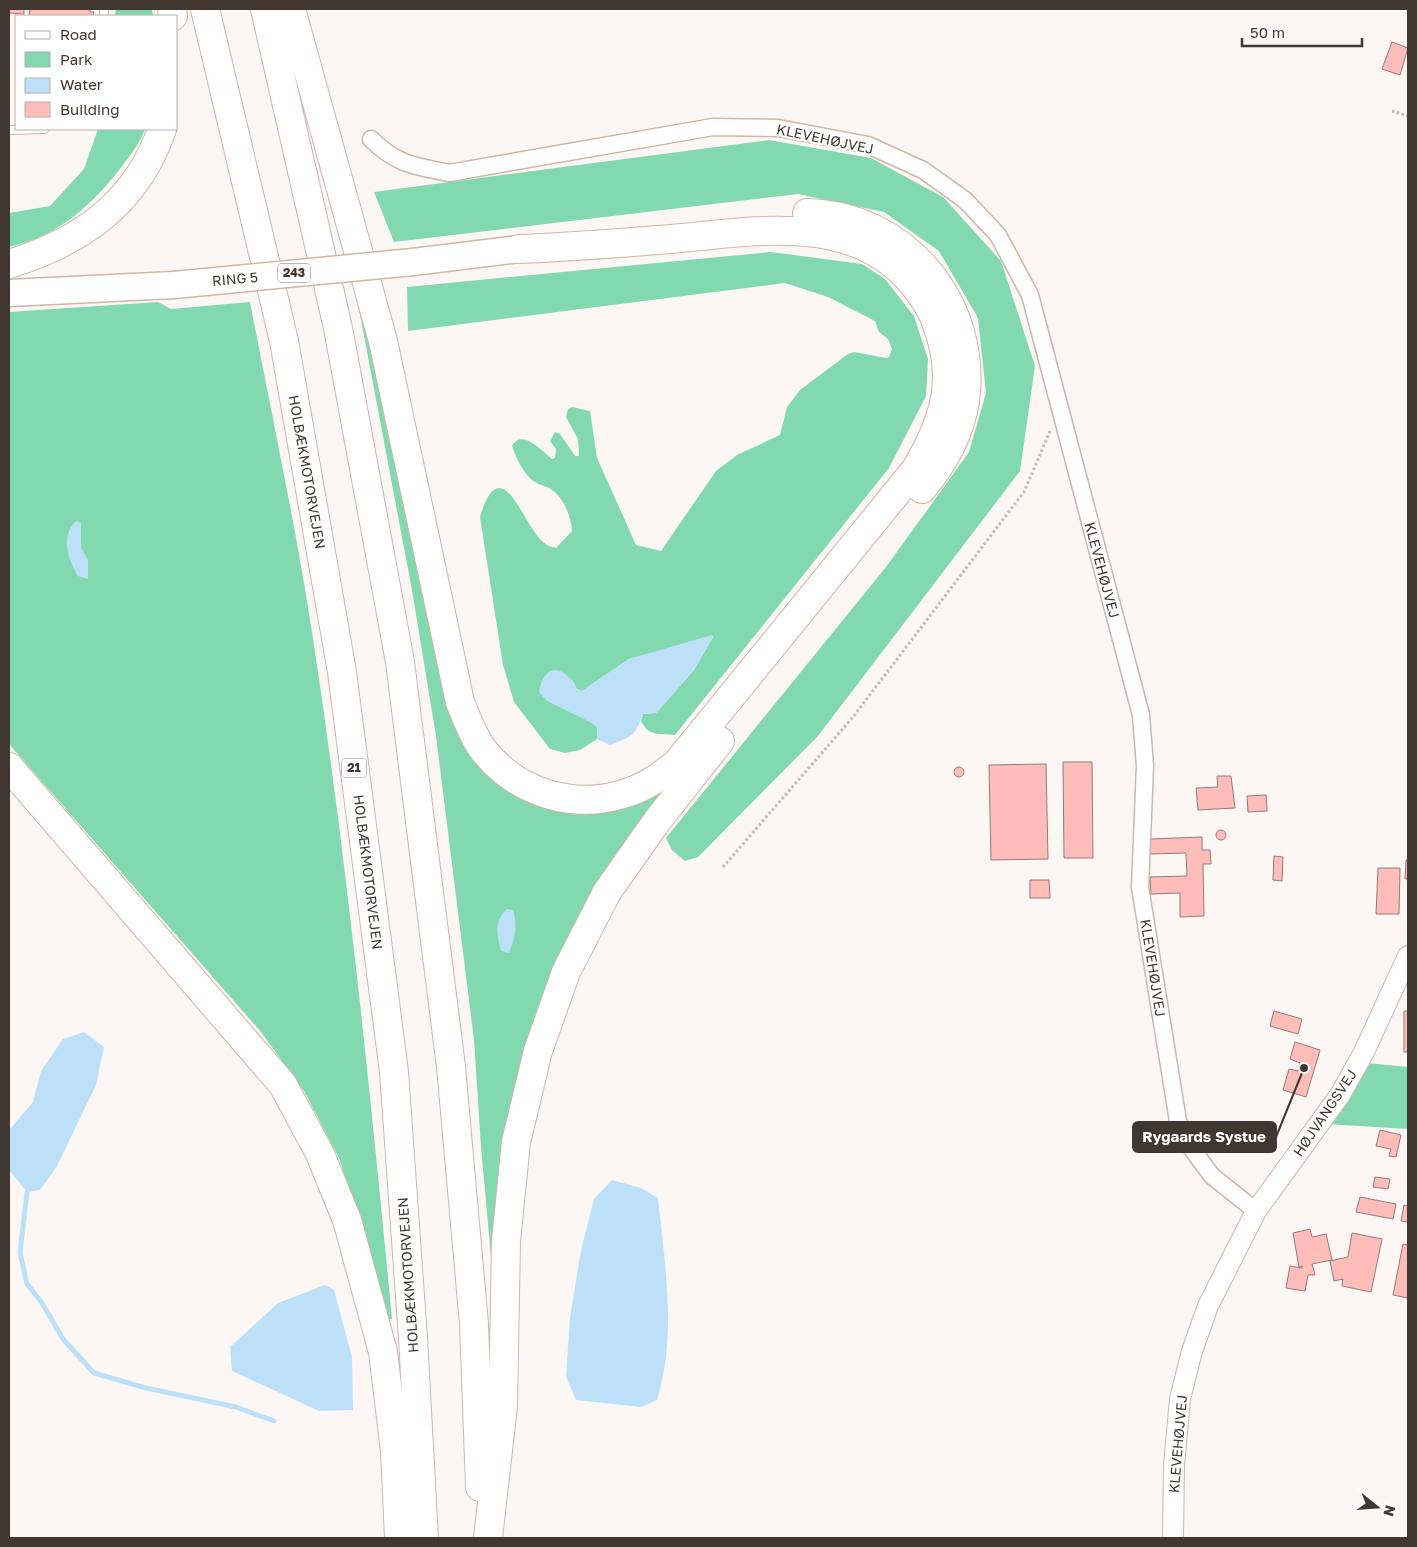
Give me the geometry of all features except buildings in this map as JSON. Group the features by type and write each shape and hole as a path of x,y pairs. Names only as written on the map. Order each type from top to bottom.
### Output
{"highway":[{"name":"HOLBÆKMOTORVEJEN","path":"205,9 284,341 342,672 394,1072 413,1338 424,1538"},
{"path":"265,9 338,328 400,662 451,1067 474,1324 482,1538"},
{"path":"291,9 383,340 460,702 481,746 509,775 526,786 562,798 605,798 631,791 653,781 677,763 916,469 939,426 946,401 948,377 946,357 932,310 903,273 886,258 864,246 830,234 775,231 519,249"},
{"path":"9,264 58,246 92,225 121,201 143,170 162,130"},
{"path":"488,1538 503,1406 506,1241 516,1142 538,1051 566,972 607,892 657,821 931,479 946,457 965,403 967,377 965,352 959,326 949,301 935,280 918,259 897,242 864,224 818,214 776,213 604,234 519,249"},
{"name":"RING 5","path":"9,293 174,285 413,262 519,249"},
{"path":"9,767 283,1085 320,1154 347,1220 383,1352 395,1451 399,1538"}],"street":[{"name":"KLEVEHØJVEJ","path":"371,139 386,155 409,164 449,174 713,128 778,128 868,145 923,170 965,200 998,235 1030,295 1141,715 1145,766 1140,887 1178,1121 1192,1149 1212,1176 1256,1211 1208,1306 1190,1360 1180,1399 1174,1465 1173,1538"},
{"name":"HØJVANGSVEJ","path":"1256,1211 1340,1095 1364,1052 1408,956"}],"path":[{"path":"1392,111 1408,116"},
{"path":"723,867 853,717 1024,492 1048,432 1063,423"}],"green space":[{"path":"116,9 152,9 153,15 115,15"},
{"path":"98,130 144,130 133,152 123,165 86,206 59,227 44,235 9,247 9,213 50,206 84,169"},
{"path":"769,140 871,158 943,197 1001,261 1035,366 1020,471 818,736 698,857 685,861 672,850 666,838 886,567 969,452 986,393 978,318 939,251 884,212 798,194 394,242 374,192"},
{"path":"771,252 862,264 885,279 914,316 928,359 926,396 889,468 675,735 651,732 641,721 643,714 656,713 694,670 713,637 629,659 582,691 577,689 570,676 592,723 597,727 597,739 580,750 565,753 550,749 514,702 503,665 480,517 488,497 496,489 504,489 519,507 534,532 547,545 556,548 572,531 568,512 562,501 554,491 533,481 522,468 512,446 516,441 521,439 532,443 552,459 555,458 556,449 550,441 555,432 560,434 575,456 579,456 578,439 566,417 568,409 572,407 590,411 597,458 636,545 661,551 716,471 737,455 780,435 787,407 800,390 848,354 854,352 886,358 889,357 892,349 888,339 879,332 875,321 828,297 785,283 408,331 407,287"},
{"path":"361,287 442,670 534,802 687,769 553,982 494,1290 481,1147 474,1040 436,736 412,590 355,288"},
{"path":"158,302 171,309 250,302 298,550 325,718 357,975 392,1319 386,1320 375,1270 339,1158 304,1091 261,1032 9,744 9,312"},
{"path":"1367,1063 1408,1067 1408,1129 1326,1124"}],"water":[{"path":"76,521 81,523 81,548 88,560 88,579 78,576 71,563 67,548 68,534"},
{"path":"712,635 713,637 694,670 656,713 643,714 638,727 632,734 610,745 597,739 597,727 592,723 547,701 539,692 545,676 555,670 567,675 577,689 582,691 629,659"},
{"path":"507,909 513,910 516,927 509,953 501,951 497,934 500,919"},
{"path":"84,1032 104,1047 96,1085 57,1166 40,1190 27,1192 9,1170 10,1129 33,1102 41,1071 63,1039"},
{"path":"612,1180 641,1188 658,1198 668,1300 667,1351 657,1400 641,1407 576,1400 566,1377 570,1318 581,1250 594,1199"},
{"path":"325,1285 334,1290 352,1357 353,1410 319,1411 232,1371 230,1347 278,1303"}],"waterway":[{"path":"27,1192 20,1253 27,1284 42,1303 63,1339 94,1373 146,1388 236,1407 274,1421"}],"place":[{"name":"Rygaards Systue","path":"1304,1068"}]}
